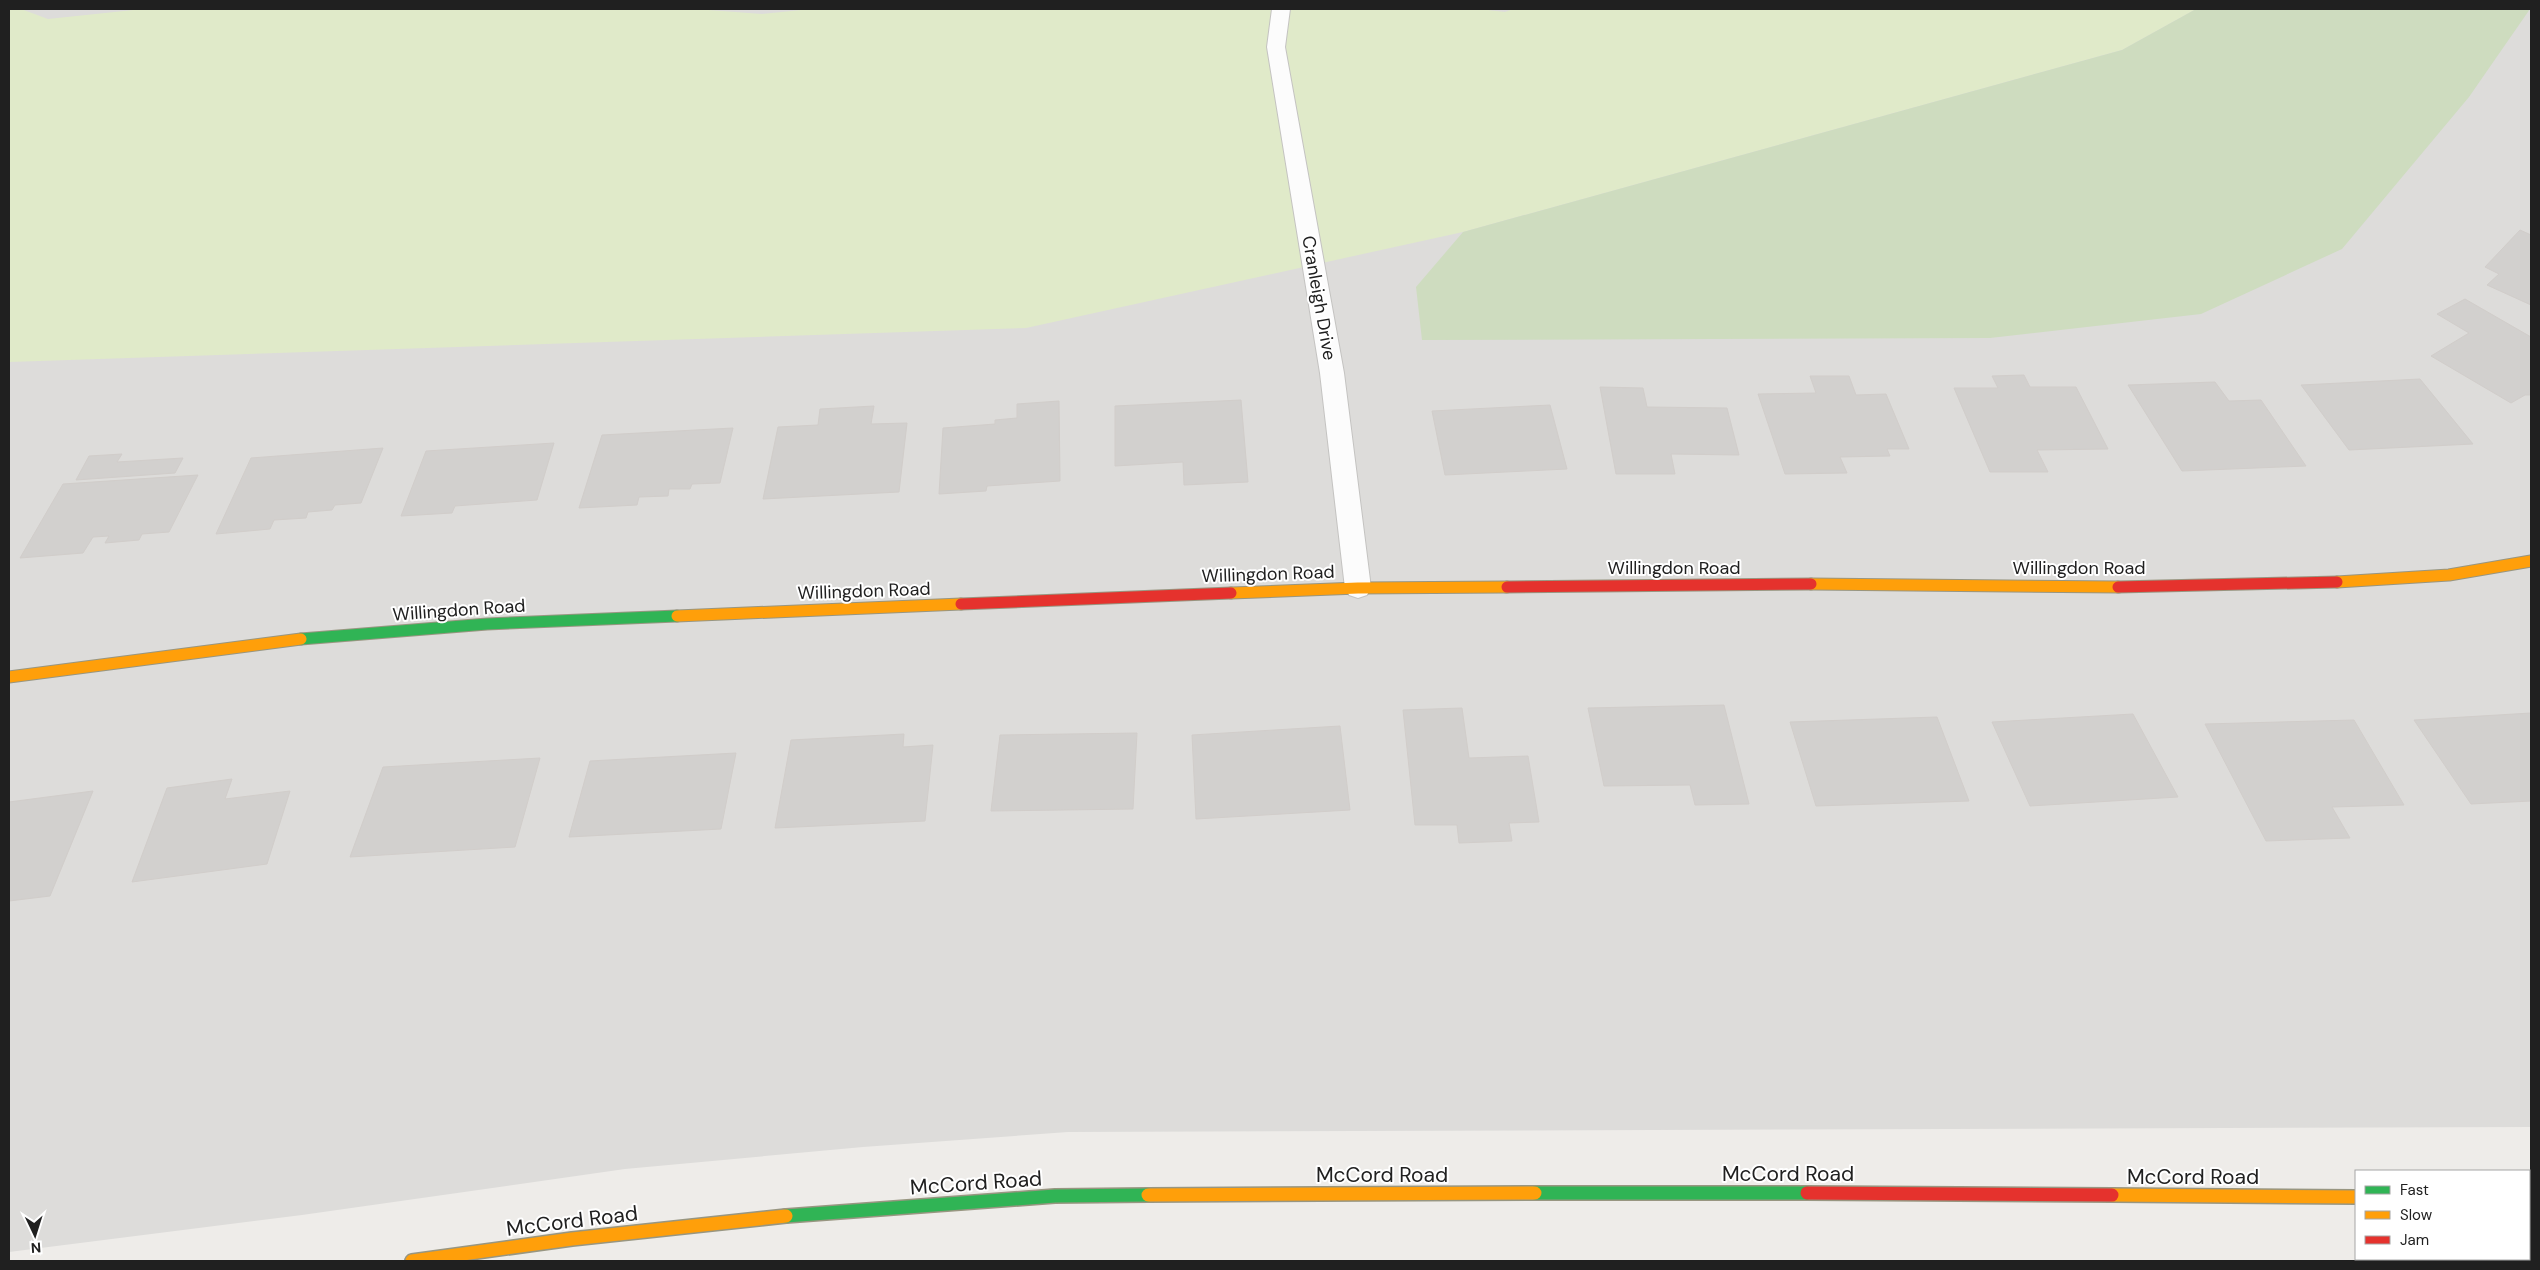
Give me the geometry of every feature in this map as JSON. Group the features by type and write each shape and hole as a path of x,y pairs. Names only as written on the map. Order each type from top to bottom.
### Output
{"street":[{"name":"Cranleigh Drive","path":"1281,9 1276,47 1332,373 1358,588"},
{"name":"Willingdon Road","path":"9,677 274,641 487,624 1358,588 1859,584 2110,587 2337,583 2449,575 2531,561"},
{"name":"McCord Road","path":"412,1261 572,1239 838,1211 1056,1196 1691,1192 2355,1197"}],"shaded area":[{"path":"9,9 2531,9 2531,1127 1068,1132 863,1147 625,1169 302,1215 9,1252"}],"green space":[{"path":"9,9 21,9 48,19 143,9 695,9 762,14 811,9 1479,9 1505,12 1513,9 2196,9 2122,50 1463,232 1026,328 9,362"},
{"path":"2196,9 2530,9 2469,97 2342,249 2201,314 1990,338 1422,340 1416,287 1463,232 2122,50"}],"building":[{"path":"2520,230 2531,235 2531,305 2487,285 2499,274 2485,267"},
{"path":"2465,299 2531,337 2531,395 2525,395 2511,403 2431,356 2469,333 2437,314"},
{"path":"2024,375 2030,387 2076,387 2108,449 2037,450 2048,472 1990,472 1954,388 1998,388 1992,376"},
{"path":"1810,376 1849,376 1856,395 1886,394 1909,449 1887,449 1890,456 1840,457 1847,473 1785,474 1758,394 1816,393"},
{"path":"2420,379 2473,444 2349,450 2301,385"},
{"path":"2215,382 2229,401 2261,400 2306,466 2182,471 2128,385"},
{"path":"1600,387 1643,388 1647,407 1727,408 1739,455 1671,454 1675,474 1616,474"},
{"path":"1241,400 1248,482 1184,485 1183,462 1115,466 1115,406"},
{"path":"1059,401 1060,481 987,486 986,491 939,494 943,428 995,424 995,420 1017,418 1017,404"},
{"path":"1550,405 1567,469 1445,475 1432,411"},
{"path":"874,406 871,424 907,423 899,492 763,499 778,427 818,425 820,409"},
{"path":"733,428 720,483 692,484 690,489 669,489 668,496 639,497 637,505 579,508 602,435"},
{"path":"554,443 537,500 455,506 452,513 401,516 426,451"},
{"path":"383,448 361,503 335,505 332,510 308,512 306,518 274,520 270,529 216,534 251,458"},
{"path":"122,454 117,462 183,458 175,473 76,480 89,456"},
{"path":"198,475 169,532 142,534 139,540 105,543 109,536 93,537 83,553 20,558 63,484"},
{"path":"1724,705 1749,804 1695,805 1690,785 1604,786 1588,708"},
{"path":"1462,708 1469,758 1528,756 1539,822 1509,823 1512,841 1459,843 1457,825 1415,825 1403,710"},
{"path":"2531,713 2531,801 2471,804 2414,720"},
{"path":"2133,714 2178,797 2030,806 1992,722"},
{"path":"1937,717 1969,801 1816,806 1790,722"},
{"path":"2354,720 2404,805 2332,807 2350,838 2266,841 2205,724"},
{"path":"1340,726 1350,810 1196,819 1192,735"},
{"path":"1137,733 1133,809 991,811 1000,735"},
{"path":"904,734 903,747 933,745 925,821 775,828 791,740"},
{"path":"736,753 721,829 569,837 590,761"},
{"path":"540,758 515,847 350,857 383,767"},
{"path":"232,779 225,799 290,791 267,864 132,882 167,788"},
{"path":"93,791 50,896 9,901 9,802"}],"traffic: fast":[{"path":"301,639 487,624 677,616"},
{"path":"1535,1193 1807,1193"},
{"path":"786,1216 1055,1196 1148,1195"}],"traffic: slow":[{"path":"2337,582 2449,575 2531,561"},
{"path":"1811,584 2118,587"},
{"path":"1231,593 1358,588 1507,587"},
{"path":"677,616 961,604"},
{"path":"9,677 301,639"},
{"path":"1148,1195 1535,1193"},
{"path":"2112,1195 2355,1197"},
{"path":"412,1261 572,1239 786,1216"}],"traffic: jam":[{"path":"2118,587 2337,582"},
{"path":"1507,587 1811,584"},
{"path":"961,604 1231,593"},
{"path":"1807,1193 2112,1195"}]}
